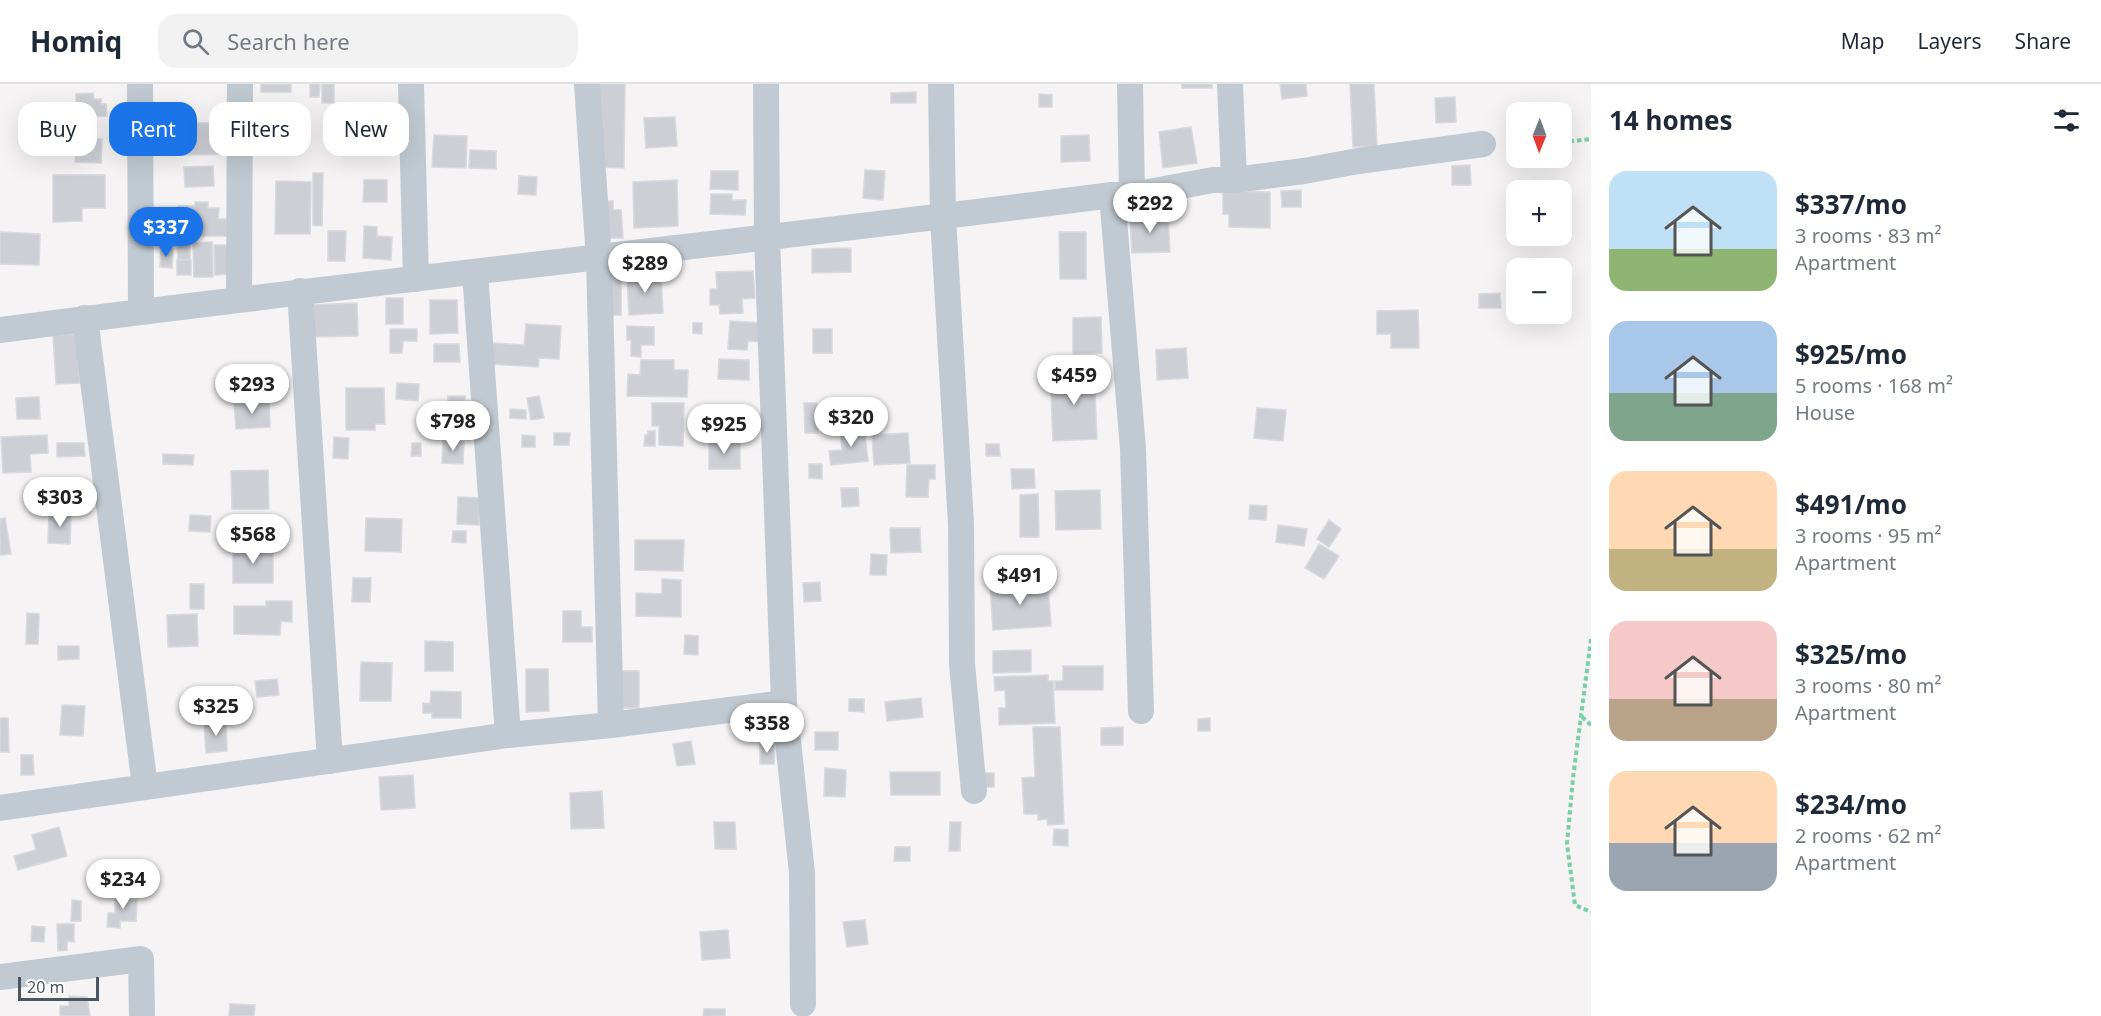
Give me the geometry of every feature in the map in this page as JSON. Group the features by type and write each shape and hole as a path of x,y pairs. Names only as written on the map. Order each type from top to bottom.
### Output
{"street":[{"path":"140,84 141,311"},
{"path":"239,299 240,84"},
{"path":"411,84 416,279"},
{"path":"587,84 599,259 610,725"},
{"path":"766,84 767,238 784,703 802,873 803,1004"},
{"path":"941,84 943,217 960,524 962,664 974,791"},
{"path":"1130,84 1122,195 1141,711"},
{"path":"1230,84 1234,180"},
{"path":"0,330 300,291 599,259 1122,195 1213,180 1234,180 1483,144"},
{"path":"475,272 508,735"},
{"path":"300,291 330,761"},
{"path":"85,318 145,786"},
{"path":"0,808 508,735 610,725 784,703"},
{"path":"0,977 141,959 142,1016"}],"path":[{"path":"1572,141 1591,139"},
{"path":"1591,639 1567,844 1575,905 1591,912"},
{"path":"1581,716 1591,725"}],"building":[{"path":"261,84 291,84 291,92 261,92"},
{"path":"310,84 320,84 319,97 310,97"},
{"path":"322,84 334,84 334,102 322,103"},
{"path":"597,84 625,84 624,168 596,167"},
{"path":"1182,84 1212,84 1212,88 1182,88"},
{"path":"1280,84 1306,84 1307,96 1282,99"},
{"path":"1350,84 1374,84 1377,146 1353,147"},
{"path":"916,92 916,103 891,103 891,93"},
{"path":"93,93 94,99 101,99 101,104 106,104 107,116 97,116 97,102 76,102 76,94"},
{"path":"1039,94 1052,95 1052,107 1039,107"},
{"path":"1455,97 1456,122 1436,123 1435,98"},
{"path":"675,117 677,146 646,148 644,118"},
{"path":"197,123 209,123 209,154 197,155"},
{"path":"1191,127 1197,163 1163,168 1159,132"},
{"path":"434,135 467,136 466,168 432,167"},
{"path":"1089,135 1090,161 1061,162 1061,136"},
{"path":"97,139 102,139 101,163 75,162 76,156 97,156"},
{"path":"470,150 496,151 496,169 469,168"},
{"path":"1470,165 1471,185 1452,185 1452,166"},
{"path":"213,166 214,186 185,187 184,167"},
{"path":"865,170 885,171 883,200 863,198"},
{"path":"711,171 738,171 738,190 710,189"},
{"path":"313,173 323,173 322,226 313,225"},
{"path":"53,175 105,175 105,208 82,208 82,221 53,222"},
{"path":"519,176 537,177 536,195 518,194"},
{"path":"364,180 387,180 387,202 363,202"},
{"path":"677,180 678,226 634,228 633,182"},
{"path":"276,181 311,182 310,234 275,234"},
{"path":"1301,190 1301,207 1282,207 1281,191"},
{"path":"1223,191 1270,192 1270,228 1229,227 1229,214 1223,214"},
{"path":"711,194 732,194 732,200 746,200 745,215 710,214"},
{"path":"603,201 613,201 613,210 621,210 623,238 605,238"},
{"path":"195,202 208,202 208,208 219,208 218,219 227,219 227,236 189,236 189,221 178,221 178,206 195,206"},
{"path":"1168,216 1170,252 1132,253 1130,217"},
{"path":"364,226 377,227 377,236 392,237 391,260 363,258"},
{"path":"328,231 346,231 345,261 328,261"},
{"path":"0,232 40,234 39,265 0,264"},
{"path":"1059,232 1086,232 1086,279 1060,279"},
{"path":"212,242 213,277 194,277 193,243"},
{"path":"177,245 190,245 190,259 178,260"},
{"path":"214,245 230,245 230,274 215,275"},
{"path":"161,248 173,249 172,268 160,267"},
{"path":"851,248 851,272 812,273 812,249"},
{"path":"177,260 191,260 191,275 177,275"},
{"path":"606,269 621,269 621,315 607,315"},
{"path":"753,271 755,298 742,299 743,313 720,314 719,305 710,305 710,289 717,289 716,272"},
{"path":"661,274 663,313 629,315 627,276"},
{"path":"1500,293 1501,308 1479,308 1479,294"},
{"path":"386,298 403,298 403,324 386,324"},
{"path":"430,300 457,300 458,333 430,334"},
{"path":"357,303 358,336 313,337 312,305"},
{"path":"1418,310 1419,348 1391,348 1391,334 1377,334 1377,311"},
{"path":"1101,317 1102,353 1073,354 1073,318"},
{"path":"730,321 762,323 762,342 748,341 747,350 728,349"},
{"path":"693,323 702,323 702,334 693,333"},
{"path":"526,324 561,326 559,359 539,358 538,367 491,364 493,343 524,345"},
{"path":"627,326 654,327 654,345 641,345 641,357 631,356 631,340 627,340"},
{"path":"390,329 417,329 417,341 403,341 402,353 390,353"},
{"path":"813,329 832,329 832,353 813,353"},
{"path":"76,334 80,383 56,384 53,335"},
{"path":"434,344 459,344 460,362 434,362"},
{"path":"1186,348 1188,378 1157,380 1156,350"},
{"path":"719,359 749,360 749,380 718,379"},
{"path":"641,360 674,360 674,370 688,370 687,397 627,396 628,374 640,375"},
{"path":"1094,371 1097,439 1053,441 1050,373"},
{"path":"397,383 419,384 418,401 396,399"},
{"path":"346,388 384,388 385,424 375,424 375,430 346,430"},
{"path":"448,396 465,396 465,401 472,401 472,418 434,418 434,404 448,404"},
{"path":"539,396 544,418 531,420 527,398"},
{"path":"39,397 40,419 17,419 16,398"},
{"path":"269,402 270,427 236,429 234,404"},
{"path":"652,403 684,403 683,446 659,445 659,426 652,426"},
{"path":"804,403 817,403 818,433 805,433"},
{"path":"1257,408 1286,410 1283,441 1254,438"},
{"path":"510,409 526,410 526,419 510,418"},
{"path":"701,410 715,410 716,424 702,424"},
{"path":"864,427 868,461 831,465 829,451 842,450 840,430"},
{"path":"648,431 655,431 655,446 644,446 645,435 648,435"},
{"path":"554,433 570,433 569,445 554,445"},
{"path":"908,433 910,463 874,465 872,435"},
{"path":"47,435 48,453 30,454 31,472 3,473 1,437"},
{"path":"522,435 535,436 535,447 522,447"},
{"path":"334,437 349,438 348,459 333,458"},
{"path":"709,440 740,441 740,469 709,469"},
{"path":"443,441 464,442 463,464 442,463"},
{"path":"57,443 84,443 85,456 57,457"},
{"path":"412,443 421,443 421,456 411,456"},
{"path":"986,444 999,444 1000,456 986,456"},
{"path":"163,454 194,455 193,465 163,464"},
{"path":"809,464 822,464 822,479 809,478"},
{"path":"907,465 935,465 935,479 929,479 928,497 906,497"},
{"path":"1011,469 1034,469 1035,488 1012,489"},
{"path":"268,470 269,509 232,509 231,471"},
{"path":"841,488 858,488 859,506 842,507"},
{"path":"1100,490 1101,529 1056,530 1055,491"},
{"path":"1038,494 1039,537 1020,537 1020,495"},
{"path":"458,497 480,498 479,525 457,524"},
{"path":"1250,505 1267,506 1266,520 1249,519"},
{"path":"49,511 71,512 70,544 48,543"},
{"path":"190,515 211,516 210,532 189,531"},
{"path":"5,518 11,554 0,555 0,519"},
{"path":"366,518 402,519 401,552 365,551"},
{"path":"1329,520 1341,529 1329,547 1317,539"},
{"path":"1278,525 1307,529 1304,546 1276,542"},
{"path":"890,528 920,528 921,552 891,553"},
{"path":"453,531 466,531 466,543 452,542"},
{"path":"635,540 684,540 683,571 635,570"},
{"path":"1319,544 1339,556 1324,579 1305,568"},
{"path":"233,547 273,548 273,583 233,583"},
{"path":"871,554 887,555 886,575 870,575"},
{"path":"353,578 371,578 370,602 352,602"},
{"path":"662,579 681,580 681,617 636,616 636,593 662,594"},
{"path":"820,582 821,601 804,602 803,583"},
{"path":"1048,583 1051,626 993,630 990,586"},
{"path":"190,584 204,584 204,609 190,609"},
{"path":"266,601 292,601 292,622 281,621 280,635 234,634 234,606 266,606"},
{"path":"563,611 581,611 581,627 592,627 592,642 563,642"},
{"path":"27,613 39,614 38,644 26,644"},
{"path":"197,614 198,646 168,647 167,615"},
{"path":"685,635 698,636 698,655 684,654"},
{"path":"425,641 453,642 453,671 425,671"},
{"path":"58,646 79,646 79,659 58,660"},
{"path":"1031,650 1031,672 993,673 993,651"},
{"path":"361,662 392,663 391,701 360,701"},
{"path":"1063,666 1103,666 1103,690 1055,690 1055,681 1063,681"},
{"path":"526,669 548,669 549,711 526,712"},
{"path":"621,671 639,671 639,708 621,708"},
{"path":"1048,675 1048,681 1053,681 1055,723 999,725 999,708 1006,708 1005,690 995,691 994,677"},
{"path":"277,679 279,695 257,697 255,681"},
{"path":"431,691 461,692 461,718 432,718 432,713 423,713 423,703 430,704"},
{"path":"921,698 923,717 887,721 885,702"},
{"path":"849,699 864,699 864,712 849,711"},
{"path":"62,705 85,706 83,736 60,735"},
{"path":"0,718 8,718 9,752 0,752"},
{"path":"1210,718 1210,731 1198,731 1198,719"},
{"path":"226,722 227,751 206,753 204,723"},
{"path":"1033,727 1060,727 1064,824 1048,825 1047,819 1038,820 1038,814 1024,814 1022,778 1035,777"},
{"path":"1123,727 1123,745 1101,745 1101,728"},
{"path":"815,732 838,732 838,750 815,750"},
{"path":"691,741 695,764 677,766 673,744"},
{"path":"760,744 775,744 774,764 760,764"},
{"path":"21,755 33,755 34,775 21,775"},
{"path":"825,768 846,770 845,797 824,796"},
{"path":"890,772 940,772 940,795 891,795"},
{"path":"981,773 994,773 994,787 981,787"},
{"path":"413,775 415,808 381,810 379,777"},
{"path":"602,791 604,828 571,829 570,793"},
{"path":"714,822 735,822 736,849 715,849"},
{"path":"950,822 961,822 960,851 949,851"},
{"path":"59,827 67,856 18,870 14,856 36,850 32,835"},
{"path":"1054,829 1068,830 1068,846 1053,845"},
{"path":"895,847 910,847 910,861 894,861"},
{"path":"123,886 131,886 131,900 137,900 136,921 120,921 120,928 107,927 108,913 115,913 115,900 123,900"},
{"path":"72,900 81,901 81,921 71,921"},
{"path":"865,920 868,944 847,947 843,922"},
{"path":"57,924 74,924 74,942 67,941 67,950 58,951"},
{"path":"32,926 45,927 44,942 31,941"},
{"path":"728,930 730,958 702,960 700,932"},
{"path":"69,996 87,997 90,1016 60,1016 60,1006 69,1006"},
{"path":"230,1004 255,1005 254,1016 229,1016"},
{"path":"704,1009 725,1009 725,1016 703,1016"}]}
